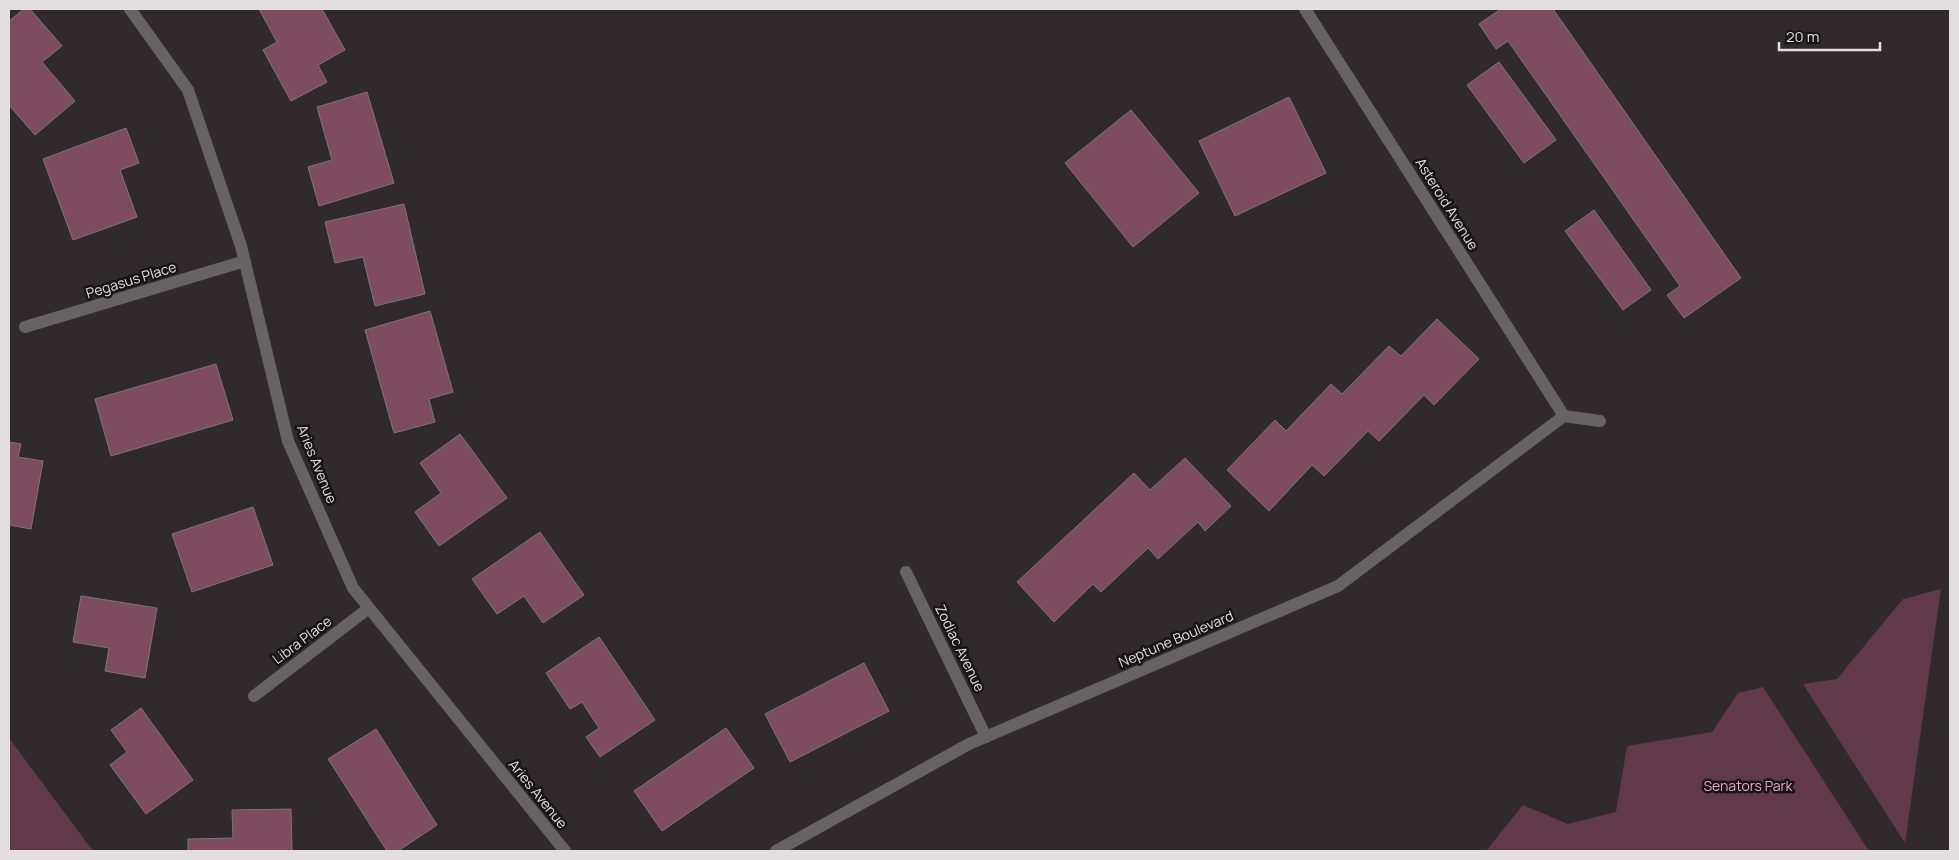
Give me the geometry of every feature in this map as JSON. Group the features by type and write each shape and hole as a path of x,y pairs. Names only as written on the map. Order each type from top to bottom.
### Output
{"street":[{"name":"Aries Avenue","path":"130,9 188,90 245,261 288,441 353,588 565,851"},
{"name":"Asteroid Avenue","path":"1305,9 1564,416"},
{"name":"Pegasus Place","path":"26,327 245,261"},
{"path":"1564,416 1600,421"},
{"name":"Neptune Boulevard","path":"776,851 969,744 1338,586 1564,416"},
{"name":"Zodiac Avenue","path":"906,572 986,737"},
{"name":"Libra Place","path":"254,696 368,608"}],"green space":[{"path":"1941,589 1905,843 1803,684 1837,679 1903,599"},
{"name":"Senators Park","path":"1763,687 1869,851 1486,851 1523,805 1568,824 1616,812 1627,746 1712,732 1738,693"},
{"path":"9,738 93,851 9,851"}],"building":[{"path":"24,9 30,9 62,46 42,62 75,101 35,135 9,105 9,21"},
{"path":"259,9 322,9 345,50 318,65 327,82 291,101 263,50 277,42"},
{"path":"1501,9 1553,9 1741,278 1684,318 1667,295 1680,286 1508,41 1496,49 1479,24"},
{"path":"1499,62 1556,140 1524,163 1467,85"},
{"path":"367,92 394,183 319,206 308,167 332,160 317,107"},
{"path":"1289,97 1326,173 1235,216 1199,141"},
{"path":"1131,110 1199,193 1133,247 1065,163"},
{"path":"126,128 139,163 120,170 137,217 73,240 43,159"},
{"path":"404,204 425,294 375,306 363,257 335,263 325,222"},
{"path":"1594,210 1651,290 1623,310 1565,231"},
{"path":"430,311 453,392 429,399 435,422 394,433 365,330"},
{"path":"1437,319 1479,359 1434,405 1424,395 1379,441 1368,431 1324,476 1312,465 1269,511 1227,470 1275,420 1286,431 1331,384 1342,394 1389,346 1401,356"},
{"path":"216,364 233,420 111,456 95,399"},
{"path":"460,434 507,498 439,546 415,512 441,493 420,463"},
{"path":"9,442 21,444 18,457 43,461 31,529 9,525"},
{"path":"1185,458 1231,506 1205,531 1198,522 1158,559 1148,548 1101,592 1093,584 1054,622 1017,582 1134,473 1150,490"},
{"path":"253,507 273,565 192,592 172,534"},
{"path":"540,532 584,595 543,623 524,596 497,614 472,579"},
{"path":"81,596 157,608 145,678 105,671 109,648 73,642"},
{"path":"599,637 655,720 600,757 586,737 599,728 582,702 570,709 546,673"},
{"path":"864,663 889,711 790,762 765,714"},
{"path":"141,708 193,780 146,814 110,765 127,752 111,730"},
{"path":"726,728 754,768 662,831 634,791"},
{"path":"376,729 437,825 398,851 387,851 328,759"},
{"path":"291,809 292,851 188,851 188,839 233,838 232,810"}]}
